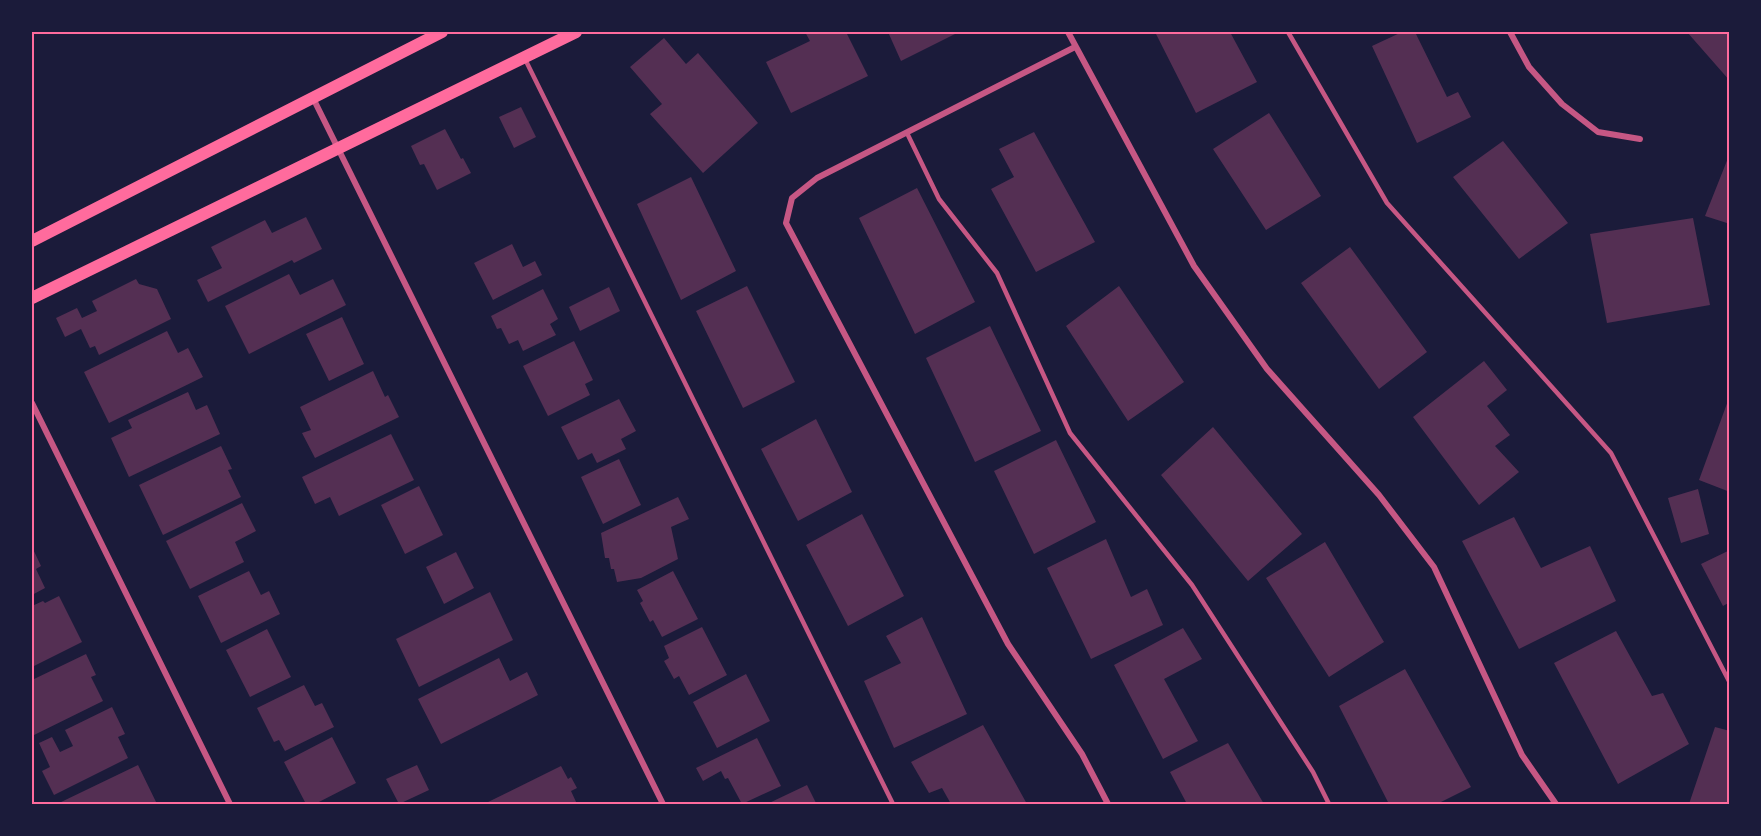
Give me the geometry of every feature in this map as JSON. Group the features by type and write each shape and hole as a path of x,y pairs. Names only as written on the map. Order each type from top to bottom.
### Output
{"main road":[{"path":"32,241 442,32"},
{"path":"32,298 576,32"}],"street":[{"path":"1068,32 1194,266 1267,369 1379,495 1434,567 1522,756 1556,804"},
{"path":"1510,32 1529,67 1562,104 1598,132 1640,139"},
{"path":"1075,47 817,178 792,198 786,223 1008,644 1082,754 1108,804"},
{"path":"313,97 663,804"},
{"path":"32,403 230,804"}],"lane":[{"path":"1288,32 1386,203 1611,453 1730,683"},
{"path":"524,56 893,804"},
{"path":"906,132 939,199 998,273 1070,433 1192,585 1313,772 1329,804"}],"building":[{"path":"805,32 846,32 868,76 791,113 766,62 810,41"},
{"path":"888,32 959,32 901,61"},
{"path":"1155,32 1230,32 1257,82 1196,113"},
{"path":"1402,32 1415,32 1447,97 1458,92 1471,117 1417,143 1372,46"},
{"path":"1687,32 1730,32 1730,81"},
{"path":"664,38 686,64 698,53 758,123 703,173 650,114 662,104 630,67"},
{"path":"521,107 536,137 514,148 499,117"},
{"path":"1269,113 1321,196 1266,230 1213,149"},
{"path":"445,129 471,173 437,190 424,164 420,165 411,146"},
{"path":"1034,132 1095,242 1036,272 991,189 1014,177 999,149"},
{"path":"1503,141 1568,223 1519,259 1453,177"},
{"path":"1730,153 1730,224 1705,216"},
{"path":"691,177 736,271 681,300 637,204"},
{"path":"917,188 975,302 915,334 859,218"},
{"path":"306,217 322,249 294,263 292,260 208,302 197,280 222,268 211,247 265,220 272,233"},
{"path":"1693,218 1710,305 1607,323 1590,234"},
{"path":"512,244 523,267 535,261 542,275 493,300 474,263"},
{"path":"1350,247 1427,352 1379,389 1301,283"},
{"path":"289,274 300,295 333,279 346,305 249,354 225,306"},
{"path":"136,279 139,284 157,289 171,319 99,355 95,346 90,348 81,329 65,337 56,318 77,308 82,318 97,311 92,301"},
{"path":"747,286 795,382 743,408 696,311"},
{"path":"1119,286 1184,382 1128,421 1066,326"},
{"path":"609,287 620,311 580,331 569,307"},
{"path":"543,289 558,319 550,324 556,335 523,351 518,340 509,344 501,328 497,329 491,316"},
{"path":"342,317 364,364 329,381 306,334"},
{"path":"990,326 1041,431 975,462 926,358"},
{"path":"167,331 178,353 188,348 203,377 109,423 84,372"},
{"path":"574,341 593,380 585,384 590,395 548,416 523,366"},
{"path":"1484,361 1507,390 1487,406 1510,435 1495,446 1519,472 1479,505 1413,417"},
{"path":"373,371 385,397 388,395 399,417 315,458 302,433 311,430 300,407"},
{"path":"188,392 196,410 207,405 220,434 129,477 111,438 132,428 128,420"},
{"path":"1730,398 1730,492 1699,480"},
{"path":"619,399 636,431 621,439 626,449 597,463 592,453 578,460 561,427"},
{"path":"816,419 852,492 798,521 761,449"},
{"path":"1213,427 1302,534 1248,581 1161,475"},
{"path":"391,434 414,480 339,516 330,497 315,504 302,477"},
{"path":"1056,440 1096,522 1034,554 994,471"},
{"path":"221,446 232,469 228,470 241,497 163,535 139,485"},
{"path":"619,459 641,505 603,524 581,477"},
{"path":"419,486 443,535 405,554 381,505"},
{"path":"1698,489 1709,534 1681,543 1668,498"},
{"path":"678,497 689,519 671,527 678,559 641,578 617,582 609,558 605,558 601,533"},
{"path":"242,503 256,531 235,542 244,562 190,589 166,541"},
{"path":"862,514 904,596 848,626 806,545"},
{"path":"1514,517 1541,568 1590,546 1616,601 1519,649 1462,541"},
{"path":"1106,539 1131,597 1147,589 1163,625 1091,659 1047,568"},
{"path":"1325,542 1384,642 1329,677 1266,578"},
{"path":"32,547 41,566 36,569 45,588 32,595"},
{"path":"1730,550 1730,602 1723,606 1701,564"},
{"path":"456,552 474,588 444,604 426,567"},
{"path":"249,571 261,595 269,591 280,614 221,643 198,596"},
{"path":"673,571 698,619 662,637 653,620 650,622 640,603 643,601 637,590"},
{"path":"490,592 513,640 419,687 396,639"},
{"path":"59,596 82,642 32,667 32,606"},
{"path":"922,617 967,714 894,748 864,681 901,663 886,636"},
{"path":"702,627 727,675 689,695 679,676 674,679 664,661 669,658 664,646"},
{"path":"1183,628 1202,659 1164,679 1198,741 1163,759 1114,665"},
{"path":"267,629 291,677 250,697 226,650"},
{"path":"1616,631 1652,696 1663,693 1689,744 1618,784 1554,663"},
{"path":"86,654 96,675 91,677 103,701 32,736 32,680"},
{"path":"499,658 510,681 527,672 538,695 441,744 418,699"},
{"path":"1405,669 1471,787 1437,804 1389,804 1339,706"},
{"path":"746,674 770,721 717,748 693,702"},
{"path":"304,685 315,706 322,703 334,727 285,751 279,740 274,742 257,708"},
{"path":"112,707 125,734 118,737 128,758 54,795 42,771 50,767 39,743 52,737 60,752 73,746 65,730"},
{"path":"983,725 1027,804 951,804 942,788 929,793 911,762"},
{"path":"1715,727 1730,731 1730,804 1689,804"},
{"path":"332,737 356,783 315,804 306,804 284,762"},
{"path":"757,738 781,786 742,804 728,778 725,779 721,771 703,781 696,768"},
{"path":"1228,743 1264,804 1187,804 1170,772"},
{"path":"138,765 157,804 59,803"},
{"path":"417,765 429,790 399,804 386,779"},
{"path":"561,766 568,779 571,777 577,788 571,791 577,804 484,804"},
{"path":"807,785 816,803 767,804"}]}
